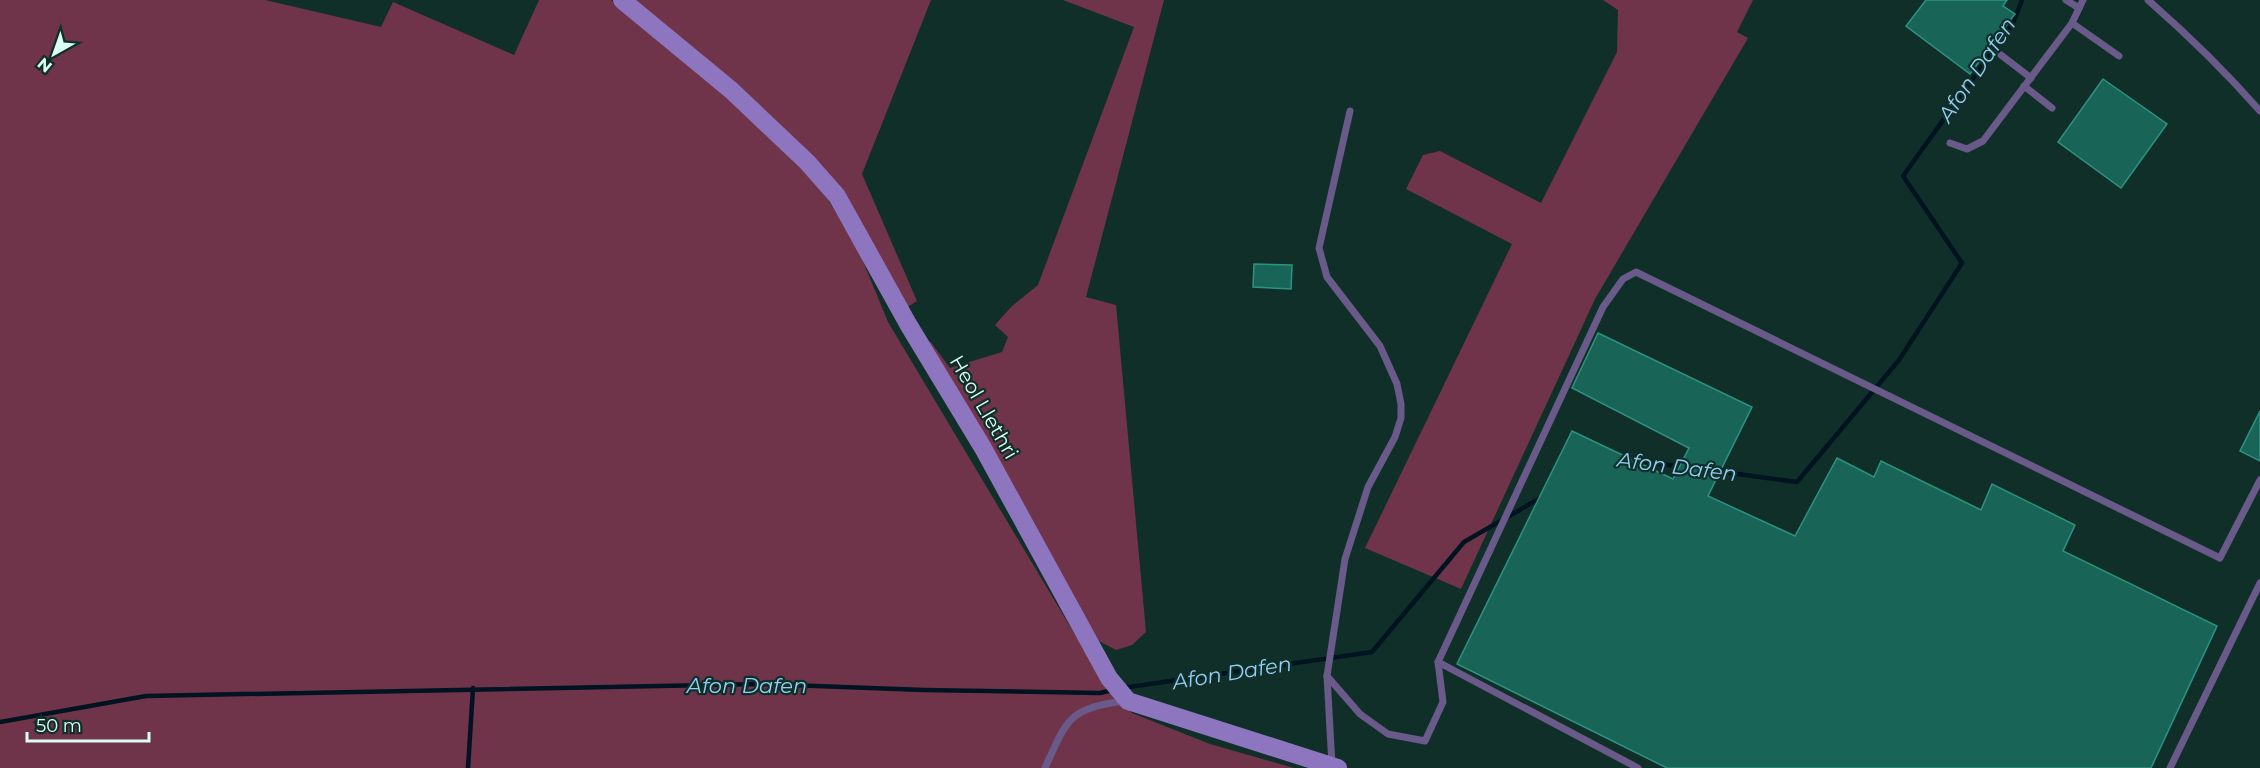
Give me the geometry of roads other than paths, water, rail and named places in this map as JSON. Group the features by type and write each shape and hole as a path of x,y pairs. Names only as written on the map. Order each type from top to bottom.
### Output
{"street":[{"name":"Heol Llethri","path":"622,0 732,90 807,162 837,196 908,324 983,448 1109,678 1128,701"},
{"path":"1128,701 1335,767"}],"lane":[{"path":"2066,0 2079,8"},
{"path":"1950,143 1968,149 1983,141 2072,23 2083,0"},
{"path":"2148,0 2223,69 2260,111"},
{"path":"2072,23 2119,56"},
{"path":"2001,55 2031,78"},
{"path":"2024,86 2052,108"},
{"path":"1335,767 1327,676 1345,559 1368,487 1395,437 1401,418 1397,384 1380,346 1327,278 1319,248 1350,111"},
{"path":"1327,676 1360,714 1388,734 1425,741 1443,702 1437,662 1603,307 1623,279 1636,272 2220,558 2260,480"},
{"path":"2170,768 2260,583"},
{"path":"1437,662 1638,768"},
{"path":"1045,768 1057,741 1070,720 1082,710 1128,701"}],"waterway":[{"name":"Afon Dafen","path":"1716,471 1797,482 1899,360 1962,263 1903,176 2013,23 2022,0"},
{"name":"Afon Dafen","path":"1630,460 1684,467"},
{"name":"Afon Dafen","path":"1122,688 1372,652 1464,542 1542,497"},
{"name":"Afon Dafen","path":"0,722 146,696 760,684 1100,693 1113,690"},
{"path":"468,768 473,688"}]}
